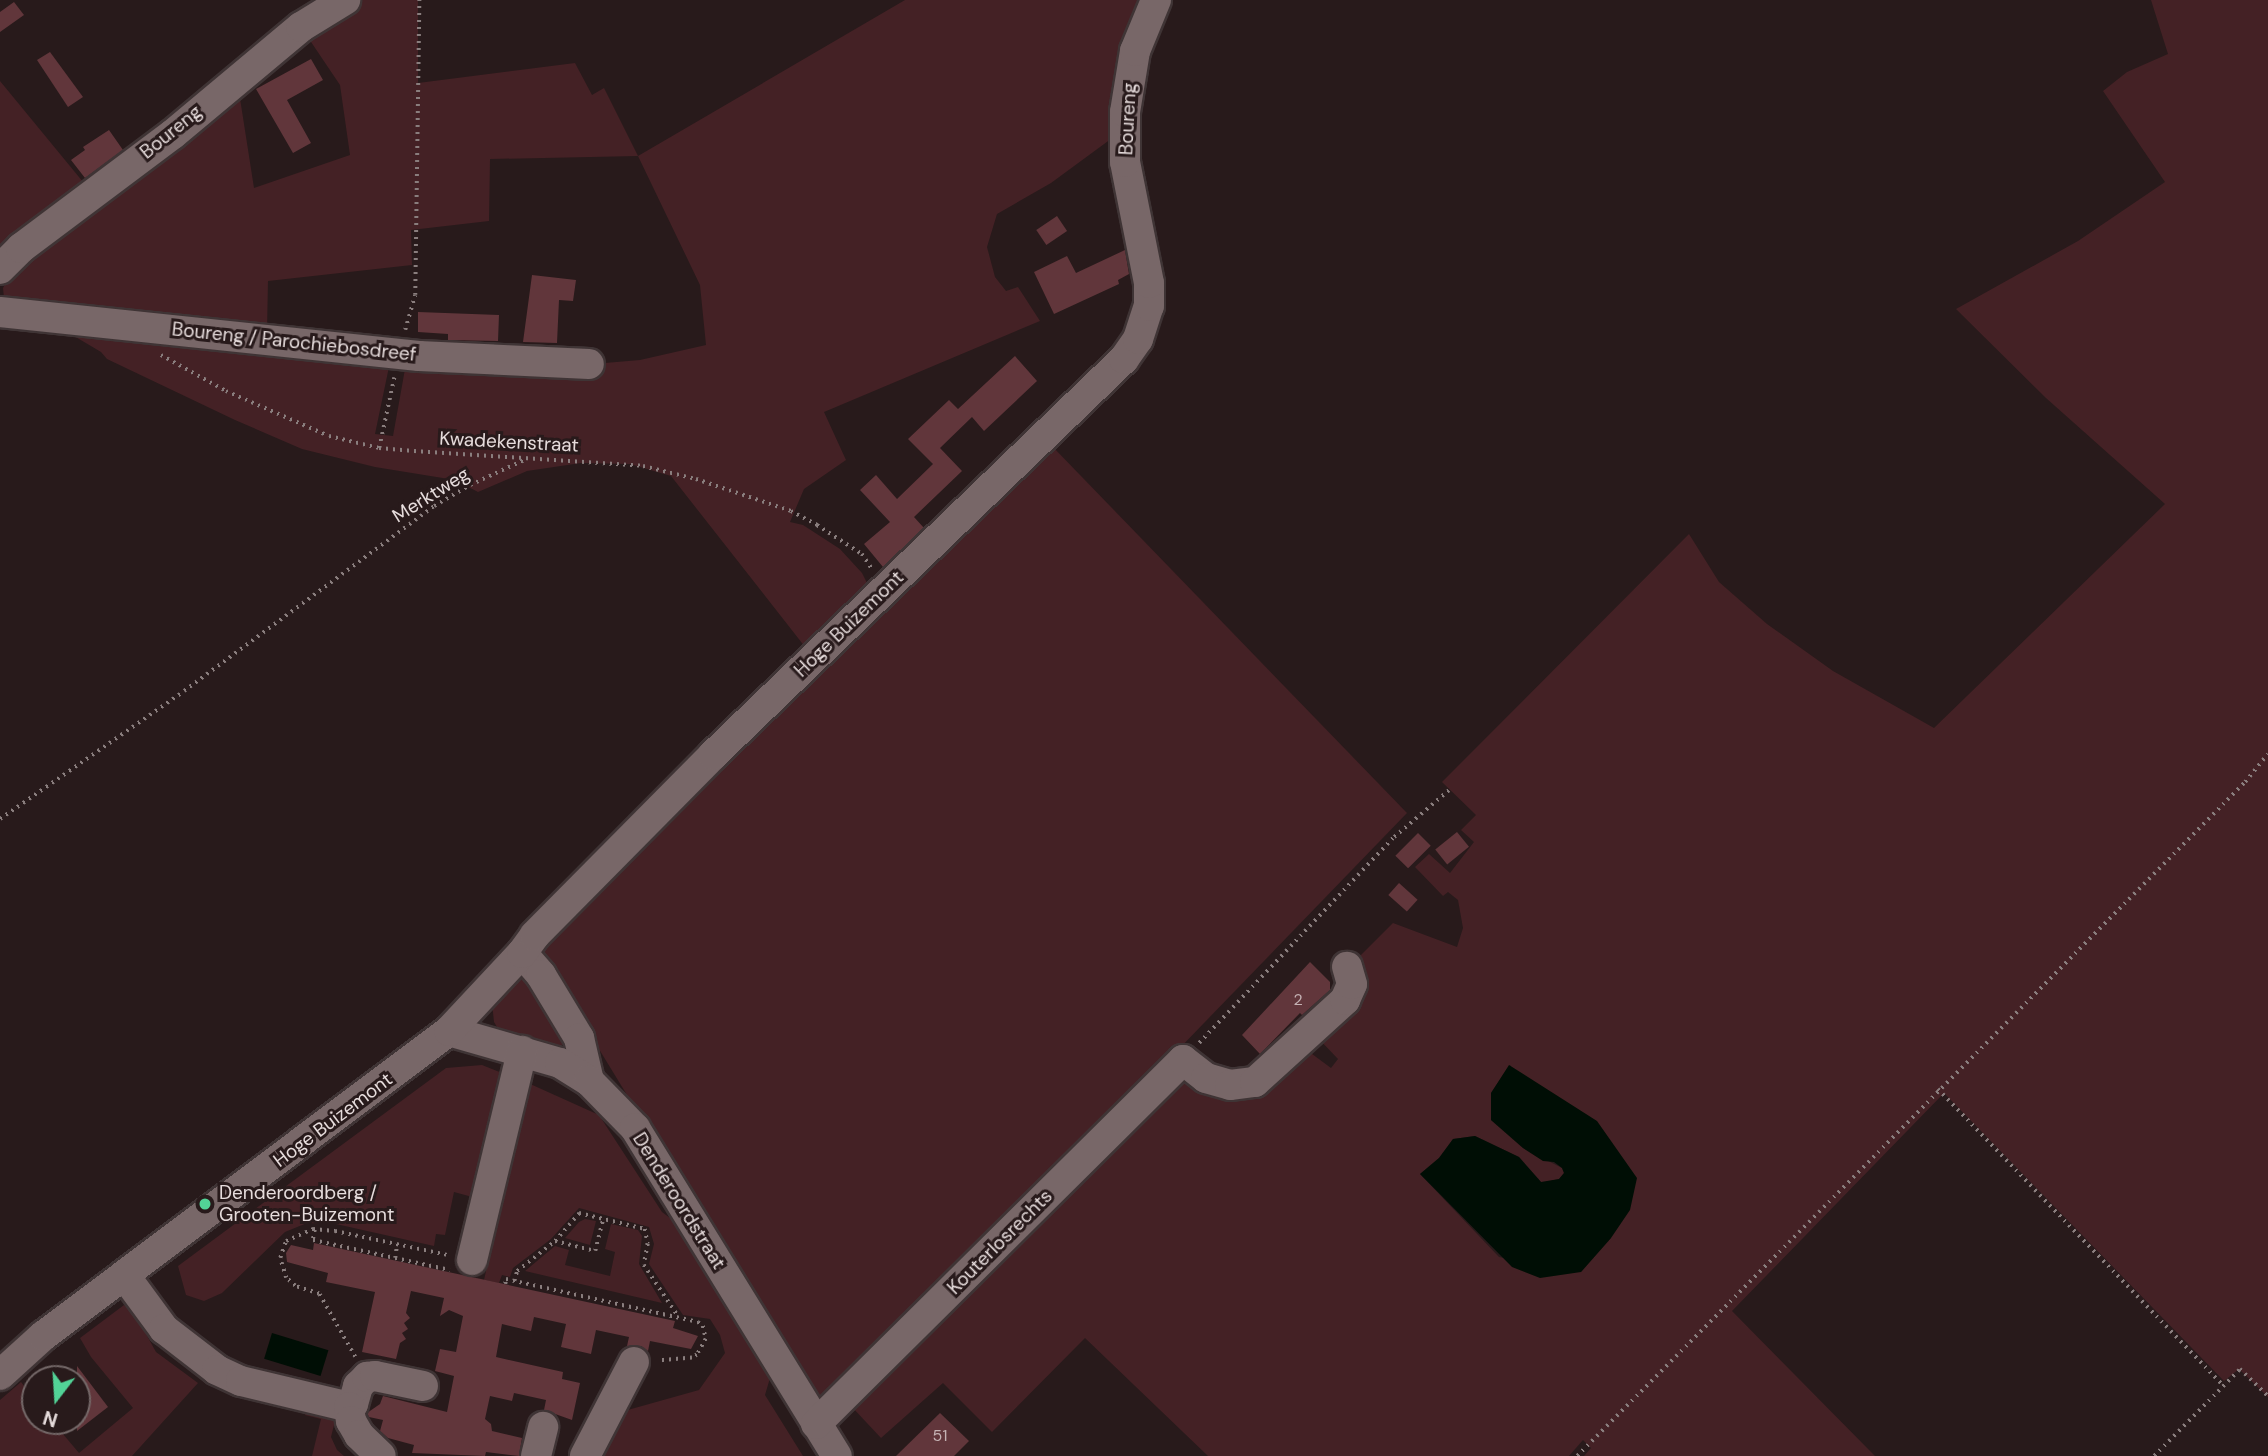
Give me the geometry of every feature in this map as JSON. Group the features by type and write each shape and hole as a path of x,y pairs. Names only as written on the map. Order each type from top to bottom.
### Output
{"street":[{"name":"Boureng","path":"0,269 21,248 173,134 301,27 345,0"},
{"name":"Boureng","path":"1149,283 1128,182 1124,141 1135,51 1156,0"},
{"name":"Hoge Buizemont","path":"0,1375 43,1336 449,1031 522,953 535,935 694,774 1124,359 1144,322 1149,306 1149,283"},
{"name":"Boureng / Parochiebosdreef","path":"0,312 396,367 589,364"},
{"path":"522,953 541,975 579,1038 589,1081"},
{"path":"1183,1060 1206,1078 1230,1085 1255,1082 1345,1000 1352,984 1347,967"},
{"name":"Denderoordstraat","path":"449,1031 560,1063 589,1081 635,1129 837,1456"},
{"path":"465,1266 522,1051"},
{"name":"Kouterlosrechts","path":"816,1424 1183,1060"},
{"path":"125,1276 164,1329 216,1370 263,1388 349,1407"},
{"path":"585,1456 634,1362"},
{"path":"349,1407 353,1404 358,1386 367,1377 375,1376 423,1386"},
{"path":"349,1407 351,1421 359,1435 382,1456"}],"path":[{"path":"379,448 415,295 419,0"},
{"name":"Kwadekenstraat","path":"160,355 226,391 329,436 379,448 526,459 583,460 643,466 696,479 791,511 862,554 887,588"},
{"name":"Merktweg","path":"0,819 184,691 434,506 470,485 526,459"},
{"path":"1577,1456 2245,782 2268,754"},
{"path":"1183,1060 1394,837 1449,790"},
{"path":"1938,1089 2224,1386"},
{"path":"514,1281 517,1271 555,1241 579,1213 645,1229 648,1244 644,1265 679,1318"},
{"path":"555,1241 595,1251 603,1219"},
{"path":"367,1377 319,1294 295,1286 280,1268 286,1241 292,1236 316,1230 397,1244 465,1266"},
{"path":"316,1230 313,1240 395,1258 465,1266"},
{"path":"395,1258 397,1244"},
{"path":"505,1284 506,1279 703,1325 706,1339 702,1351 692,1359 634,1362"},
{"path":"2154,1456 2240,1369 2268,1396"}],"shaded area":[{"path":"362,0 418,0 418,83 575,63 592,95 604,88 638,156 490,159 489,221 411,230 412,265 268,281 267,331 4,298 3,288 15,266 239,92 254,188 350,155 340,85 307,36"},
{"path":"905,0 1146,0 1115,136 1051,183 997,214 987,247 995,277 1006,291 1018,287 1040,321 824,412 846,460 804,489 790,522 803,525 840,549 862,573 872,593 809,652 671,476 630,464 581,463 527,471 478,492 455,480 375,467 302,449 107,359 101,352 74,336 75,326 390,362 375,434 393,436 405,369 558,378 593,364 640,360 706,345 700,285 638,156"},
{"path":"2151,0 2268,0 2268,1397 2239,1369 2224,1381 1944,1093 1732,1311 1875,1456 1584,1456 1591,1448 1583,1440 1569,1456 1208,1456 1085,1338 992,1432 943,1383 881,1438 851,1406 1181,1081 1229,1093 1304,1048 1331,1068 1338,1059 1316,1036 1350,966 1393,923 1457,947 1463,928 1458,900 1448,892 1443,896 1415,867 1429,854 1450,873 1474,842 1461,830 1476,815 1442,782 1689,534 1719,582 1767,624 1833,671 1934,728 2165,504 2046,398 1956,309 2078,241 2165,182 2103,91 2127,72 2168,54","holes":["1510,1065 1611,1238 1581,1272 1499,1257 1420,1174 1439,1158 1453,1139 1475,1136 1519,1157 1542,1183 1559,1179 1564,1173 1562,1168 1523,1148 1491,1120 1491,1093"]},
{"path":"0,81 88,188 0,256"},
{"path":"1051,445 1407,813 1147,1082 817,1406 536,946"},
{"path":"517,977 528,979 566,1041 561,1046 551,1047 497,1027 492,1003"},
{"path":"482,1065 507,1075 476,1198 454,1192 445,1235 436,1234 434,1246 336,1224 307,1223 285,1232 222,1293 204,1301 186,1295 178,1266 446,1068"},
{"path":"1509,1065 1597,1121 1637,1178 1630,1210 1611,1238 1581,1272 1540,1278 1512,1267 1420,1174 1439,1158 1453,1139 1475,1136 1519,1157 1541,1182 1559,1179 1564,1173 1554,1162 1543,1161 1523,1148 1491,1120 1491,1093"},
{"path":"528,1083 599,1115 662,1212 682,1227 770,1378 765,1395 803,1456 596,1456 617,1413 699,1390 725,1353 720,1335 710,1319 683,1315 649,1264 654,1244 649,1227 579,1208 551,1239 513,1268 510,1277 502,1275 499,1283 484,1280"},
{"path":"585,1219 596,1221 590,1245 565,1238 579,1222"},
{"path":"611,1224 638,1230 642,1236 639,1264 662,1303 525,1271 555,1246 569,1250 565,1265 610,1276 615,1252 605,1249"},
{"path":"124,1305 135,1314 156,1352 198,1383 132,1456 0,1456 0,1400 21,1382 21,1435 64,1435 79,1453 133,1408 91,1357 80,1338"},
{"path":"272,1333 328,1350 321,1376 264,1359"},
{"path":"306,1411 335,1421 331,1437 337,1450 344,1456 312,1456 321,1419 305,1415"}],"building":[{"path":"14,2 24,15 0,32 0,12"},
{"path":"50,52 83,97 68,107 37,60"},
{"path":"311,59 323,80 287,100 311,143 293,153 256,89"},
{"path":"109,130 123,150 85,178 71,160 85,150 83,147"},
{"path":"1057,216 1067,231 1046,245 1036,230"},
{"path":"1125,250 1129,274 1118,280 1119,284 1054,314 1034,272 1067,256 1076,273"},
{"path":"532,275 576,280 573,301 559,300 557,343 523,342"},
{"path":"418,312 499,315 498,341 448,340 448,334 418,332"},
{"path":"1015,356 1037,381 984,431 972,417 940,448 962,471 914,517 924,528 883,567 864,544 890,522 860,490 876,475 897,499 933,464 908,439 949,400 958,409"},
{"path":"1457,832 1469,847 1447,864 1435,850"},
{"path":"1418,833 1431,846 1408,868 1395,856"},
{"path":"1399,883 1418,900 1407,912 1388,895"},
{"path":"1310,962 1330,982 1330,990 1302,1015 1300,1013 1260,1054 1242,1035"},
{"path":"314,1243 675,1321 673,1328 698,1336 691,1349 650,1341 648,1351 641,1346 627,1346 629,1337 596,1330 591,1354 561,1347 566,1324 534,1317 531,1331 502,1324 496,1357 563,1372 562,1379 580,1383 572,1420 544,1410 546,1400 514,1393 512,1401 490,1396 485,1419 491,1424 492,1431 522,1438 519,1456 486,1452 485,1456 412,1453 414,1445 388,1438 380,1431 383,1420 369,1417 367,1413 380,1404 383,1396 447,1412 454,1376 435,1371 440,1349 456,1352 463,1316 449,1310 440,1316 444,1298 411,1291 406,1313 410,1318 404,1323 408,1329 402,1333 406,1339 400,1343 396,1359 362,1352 375,1292 326,1282 328,1273 287,1262 286,1253 291,1245 313,1250"},
{"path":"91,1385 108,1407 91,1420"},
{"path":"940,1413 969,1441 954,1456 896,1456"}],"place":[{"name":"Denderoordberg / Grooten-Buizemont","path":"205,1204"}]}
